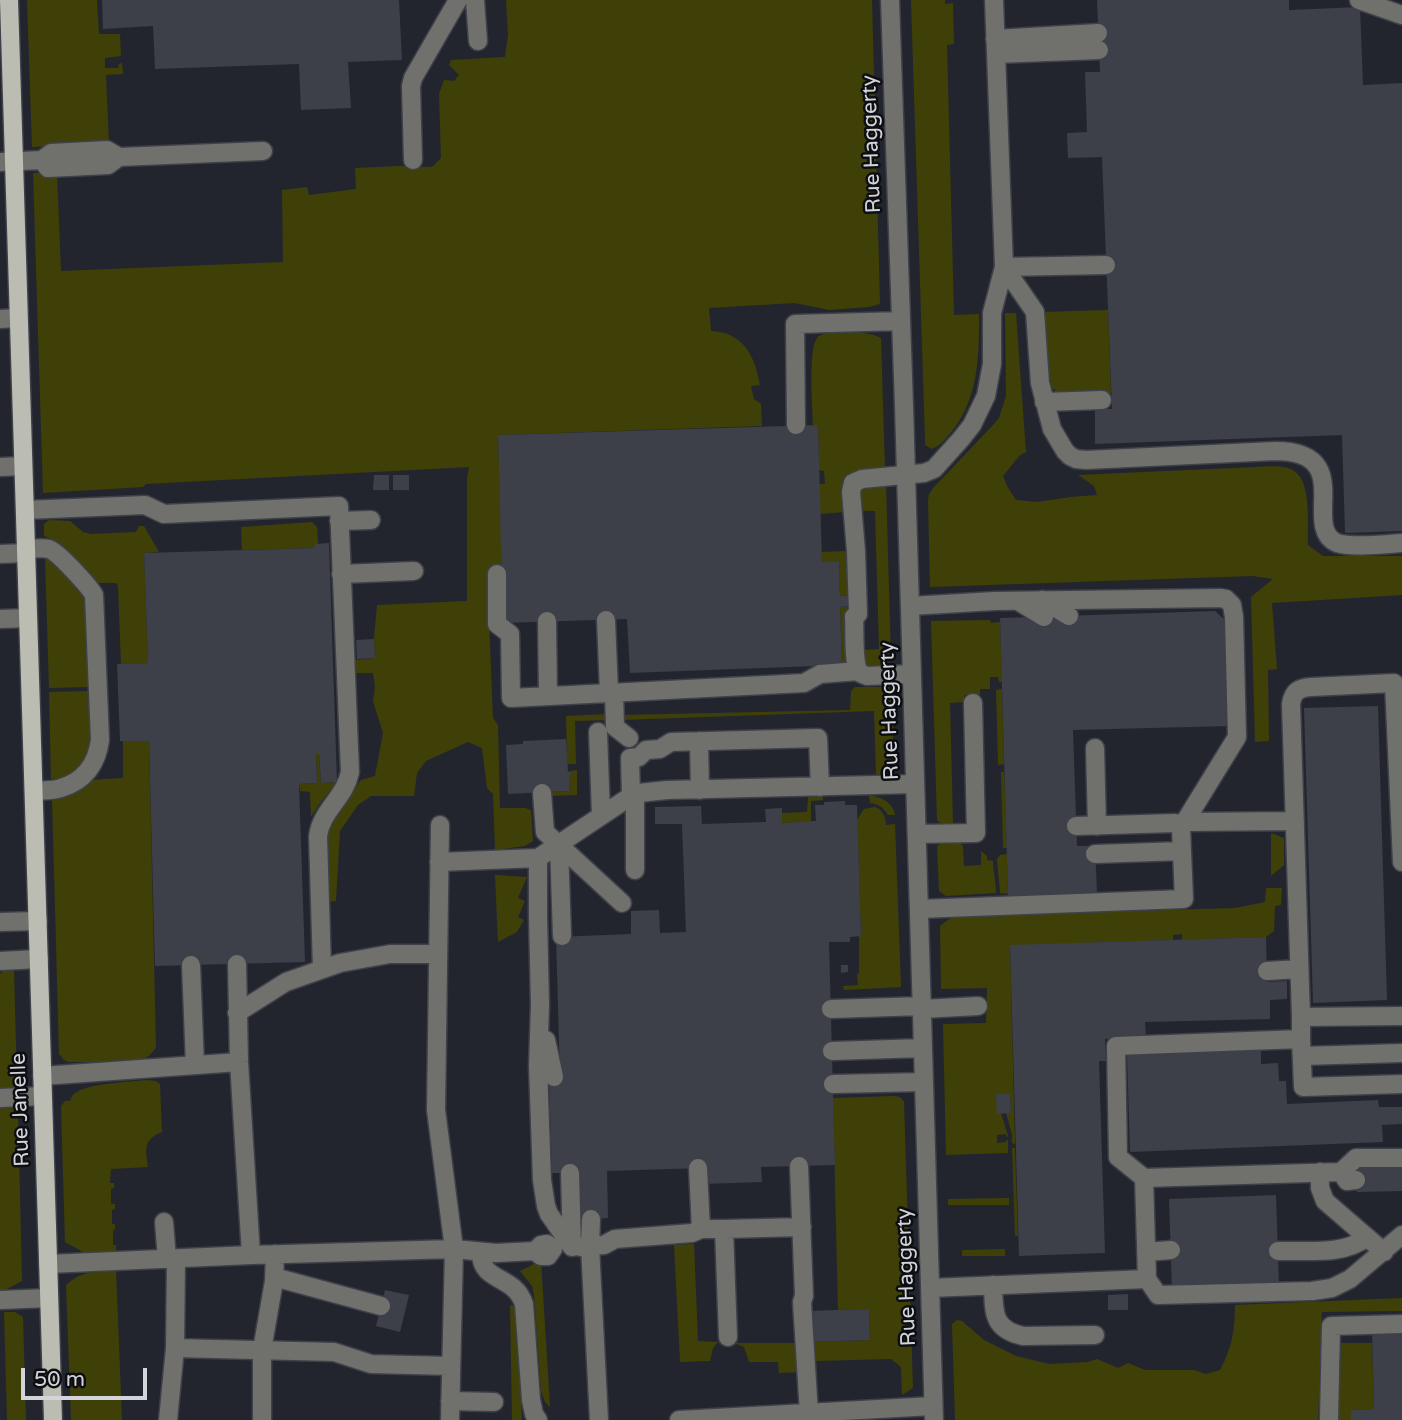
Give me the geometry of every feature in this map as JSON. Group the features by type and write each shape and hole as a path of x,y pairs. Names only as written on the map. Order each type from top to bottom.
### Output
{"main road":[{"name":"Rue Janelle","path":"9,0 7,161 19,318 53,1420"}],"street":[{"path":"413,159 413,78 458,0"},
{"path":"475,0 478,41"},
{"name":"Rue Haggerty","path":"890,0 934,1413"},
{"path":"859,671 854,617 858,614 852,512 853,483 862,479 928,473 934,469 961,439 981,408 988,388 992,364 992,313 1004,267 994,0"},
{"path":"1359,0 1402,15"},
{"path":"995,46 1098,41"},
{"path":"7,161 42,160 48,168 108,165 119,157 262,152"},
{"path":"1004,267 1106,265"},
{"path":"1004,267 1035,312 1036,347 1044,402 1052,429 1065,451 1076,459 1292,452 1312,462 1321,473 1323,520 1330,538 1347,545 1402,543"},
{"path":"0,318 19,318"},
{"path":"796,425 795,324 901,321"},
{"path":"1044,402 1102,400"},
{"path":"0,467 23,466"},
{"path":"25,510 145,505 164,514 339,506 341,574 351,645 350,772 345,788 322,820 318,836 322,969"},
{"path":"339,521 371,520"},
{"path":"0,554 42,548 55,552 94,595 100,740 97,758 87,773 62,788 34,791"},
{"path":"341,574 414,571"},
{"path":"497,574 497,624 510,634 510,698 804,684 820,674 859,671 867,676 912,674"},
{"path":"919,909 1184,899 1183,825 1237,737 1235,626 1232,605 1226,599 1220,598 1043,608"},
{"path":"910,606 1018,601 1069,616"},
{"path":"0,619 28,618"},
{"path":"606,620 615,727 629,731 635,870"},
{"path":"547,621 548,695"},
{"path":"1402,862 1399,747 1394,683 1311,687 1296,691 1291,704 1303,1087 1402,1084"},
{"path":"917,834 976,833 973,703"},
{"path":"598,732 601,815"},
{"path":"630,758 639,757 646,750 660,748 671,742 818,738 820,787"},
{"path":"699,741 700,790"},
{"path":"1096,748 1097,826"},
{"path":"439,862 538,858 633,796 651,791 915,784"},
{"path":"542,793 545,832 622,903"},
{"path":"1076,826 1295,821"},
{"path":"440,825 436,1110 454,1249 450,1420"},
{"path":"559,845 562,936"},
{"path":"1095,854 1182,851"},
{"path":"538,858 538,1066 542,1180 549,1214 572,1247"},
{"path":"0,922 37,921"},
{"path":"237,1013 278,986 340,963 390,954 438,954"},
{"path":"0,961 39,959"},
{"path":"237,964 239,1062 251,1255"},
{"path":"191,965 195,1065"},
{"path":"1267,971 1299,969"},
{"path":"831,1009 978,1006"},
{"path":"540,1015 554,1077"},
{"path":"1301,1017 1402,1016"},
{"path":"1402,1053 1301,1047 1116,1046 1118,1157 1144,1178 1320,1172 1349,1176 1356,1158 1402,1157"},
{"path":"832,1051 923,1048"},
{"path":"42,1076 239,1062"},
{"path":"833,1083 924,1082"},
{"path":"0,1098 43,1096"},
{"path":"799,1166 804,1296 802,1302 806,1327 809,1414"},
{"path":"698,1168 701,1229"},
{"path":"1320,1172 1320,1188 1325,1201 1384,1252"},
{"path":"570,1173 572,1247"},
{"path":"1144,1178 1147,1279 1158,1295 1312,1292 1332,1288 1350,1279 1402,1236"},
{"path":"591,1219 599,1420"},
{"path":"164,1222 172,1259 175,1348 168,1420"},
{"path":"48,1264 275,1254 454,1249 481,1253 544,1250 604,1245 615,1239 692,1233 701,1229 802,1227"},
{"path":"724,1229 728,1336"},
{"path":"1278,1251 1348,1247 1367,1237"},
{"path":"1146,1252 1171,1250"},
{"path":"481,1253 487,1271 514,1287 520,1293 524,1304 531,1400 538,1420"},
{"path":"262,1420 262,1350 275,1254"},
{"path":"274,1277 381,1306"},
{"path":"930,1288 1147,1279"},
{"path":"993,1285 996,1320 1012,1334 1095,1335"},
{"path":"0,1300 49,1298"},
{"path":"1329,1420 1331,1326 1402,1324"},
{"path":"175,1348 334,1352 372,1364 451,1366"},
{"path":"450,1401 494,1402"},
{"path":"679,1420 809,1414 934,1413"}],"shaded area":[{"path":"27,0 97,0 99,34 120,34 121,56 105,58 105,68 118,68 122,63 123,74 106,75 109,144 32,147"},
{"path":"506,0 872,0 880,304 829,310 795,303 709,308 711,331 731,336 751,355 760,385 751,386 754,399 761,404 762,426 498,435 502,563 492,573 489,621 493,718 498,725 500,808 531,810 533,841 525,846 495,850 493,794 487,788 482,748 468,742 426,761 417,773 414,796 371,796 358,805 340,831 336,901 324,902 325,837 332,818 361,780 375,776 383,733 373,701 373,673 354,673 354,660 375,658 377,605 467,601 469,467 146,484 143,487 43,493 33,173 112,170 57,174 61,271 283,262 282,190 307,187 309,195 356,189 355,168 432,167 441,158 439,94 444,80 454,81 459,75 449,65 451,60 505,57 508,35"},
{"path":"911,0 945,0 945,4 953,3 954,44 947,45 954,315 979,314 979,346 972,393 959,422 939,445 932,449 925,445"},
{"path":"1108,310 1111,393 1059,394 1052,388 1048,373 1041,312"},
{"path":"1005,313 1016,313 1026,452 1020,455 1003,476 1016,500 1037,502 1097,495 1094,486 1078,475 1280,467 1294,471 1304,485 1308,545 1323,556 1402,556 1402,595 1272,603 1277,669 1268,670 1269,741 1255,742 1251,597 1273,579 1253,576 930,587 929,494 999,418 1006,396"},
{"path":"858,332 881,338 885,470 863,471 845,512 820,514 819,484 825,484 824,471 819,470 818,425 813,425 812,378 815,341 823,334"},
{"path":"886,484 891,659 880,665 867,666 863,663 862,650 879,649 875,511 860,511 860,489"},
{"path":"49,520 70,521 83,532 91,534 136,532 139,526 144,526 159,552 144,553 148,663 121,664 118,586 116,583 99,583 57,544 44,536 44,524"},
{"path":"312,522 317,527 318,544 315,544 315,548 242,550 241,527"},
{"path":"846,551 848,595 840,596 839,562 822,562 821,552"},
{"path":"45,558 52,560 78,586 87,604 89,687 49,688"},
{"path":"840,607 847,607 849,665 842,665"},
{"path":"990,620 991,623 1000,622 1002,682 999,682 998,677 990,677 990,689 980,689 980,695 964,695 964,702 950,703 953,823 940,823 937,820 931,621"},
{"path":"855,687 892,689 894,763 887,771 877,775 874,711 621,720 621,715 850,710 851,691"},
{"path":"1002,689 1004,764 998,765 996,690"},
{"path":"90,691 89,756 76,771 51,779 49,692"},
{"path":"608,714 608,720 575,721 576,764 567,764 566,716"},
{"path":"123,741 149,741 156,1048 138,1062 69,1062 59,1054 52,799 60,799 91,780 123,778"},
{"path":"316,754 319,754 321,783 337,782 311,817 310,792 300,791 299,784 317,783"},
{"path":"577,770 577,795 550,796 550,792 569,791 569,775 571,771"},
{"path":"1001,772 1004,772 1007,848 1003,848"},
{"path":"869,795 886,801 895,815 888,815 880,806 870,803"},
{"path":"823,796 823,800 811,801 811,822 782,823 782,813 807,812 808,797"},
{"path":"875,807 883,814 886,825 895,824 901,987 844,990 843,986 858,985 859,973 861,936 857,820 864,809"},
{"path":"1271,833 1284,838 1284,865 1271,876"},
{"path":"959,842 963,846 964,866 981,865 981,851 987,856 987,860 993,861 996,893 946,896 939,891 937,846"},
{"path":"1007,854 1008,894 1000,893 997,859 1000,855"},
{"path":"495,875 527,877 518,898 525,901 518,917 524,920 517,932 498,942"},
{"path":"1266,888 1282,888 1281,905 1275,906 1274,931 1266,937 1182,940 1182,934 1173,935 1173,940 1010,946 1015,1144 1012,1143 1006,1113 1011,1113 1010,1094 997,1094 997,1113 1001,1113 1008,1136 997,1135 997,1143 1006,1142 1008,1139 1008,1153 946,1155 943,1024 986,1023 987,988 941,989 940,926 949,919 960,916 1235,908 1265,902"},
{"path":"14,969 17,1086 0,1091 0,974 4,970"},
{"path":"147,1080 160,1084 162,1132 148,1142 148,1167 111,1169 110,1183 114,1183 114,1188 111,1189 111,1204 115,1204 115,1209 112,1210 112,1224 115,1224 113,1245 116,1245 116,1255 83,1252 65,1242 61,1106 83,1089"},
{"path":"900,1097 904,1102 913,1388 902,1395 901,1367 891,1359 816,1361 817,1384 811,1384 808,1342 870,1340 869,1309 838,1310 833,1098"},
{"path":"0,1107 18,1109 22,1281 0,1291"},
{"path":"1012,1148 1015,1148 1018,1236 1015,1236"},
{"path":"1009,1198 1009,1205 948,1205 948,1199"},
{"path":"694,1244 698,1341 718,1342 713,1348 710,1361 680,1362 674,1245"},
{"path":"1005,1249 1005,1256 962,1256 962,1250"},
{"path":"541,1260 550,1407 541,1391 534,1295 532,1286 520,1271"},
{"path":"116,1270 122,1420 71,1420 66,1285 84,1274"},
{"path":"1402,1298 1402,1311 1322,1312 1318,1420 955,1420 952,1324 957,1320 962,1321 984,1340 1016,1356 1049,1364 1097,1359 1118,1368 1128,1363 1145,1370 1194,1370 1206,1374 1220,1370 1227,1354 1233,1331 1235,1305"},
{"path":"510,1305 516,1306 522,1420 512,1420"},
{"path":"4,1312 15,1312 23,1317 26,1420 7,1420"},
{"path":"734,1343 796,1343 800,1372 779,1373 778,1362 749,1362 744,1347"},
{"path":"1337,1343 1372,1343 1374,1409 1351,1410 1351,1420 1336,1420"}],"building":[{"path":"102,0 399,0 402,60 348,62 351,108 301,110 299,64 155,69 153,26 103,29"},
{"path":"1097,0 1289,0 1289,10 1360,7 1363,85 1402,83 1402,531 1345,533 1342,435 1095,444 1095,409 1112,409 1102,157 1068,158 1067,133 1087,132 1085,72 1100,72"},
{"path":"818,425 822,562 839,562 840,596 850,595 851,606 840,607 842,665 630,673 627,619 503,623 498,435"},
{"path":"374,475 389,475 389,490 373,490"},
{"path":"393,475 409,475 409,490 393,490"},
{"path":"329,543 337,782 321,783 319,754 316,754 317,783 299,784 305,962 155,966 149,741 120,741 117,664 148,663 144,553 315,548 315,544"},
{"path":"1215,611 1226,621 1229,726 1073,730 1077,846 1095,846 1097,893 1008,896 1000,618"},
{"path":"374,639 375,658 357,659 356,640"},
{"path":"1378,706 1387,1000 1313,1003 1304,708"},
{"path":"566,739 568,772 571,771 569,791 508,794 506,745 523,744 523,741"},
{"path":"845,801 845,805 857,805 861,936 850,937 850,942 829,942 835,1165 761,1167 762,1182 702,1184 702,1168 607,1171 608,1218 577,1220 576,1173 552,1173 549,1077 560,1077 556,937 631,934 631,911 659,910 660,933 686,932 682,824 655,824 655,807 701,806 702,824 766,822 765,809 782,808 782,823 816,821 815,805"},
{"path":"1266,937 1267,982 1287,981 1287,999 1270,1000 1270,1019 1145,1022 1146,1038 1105,1039 1106,1061 1099,1061 1105,1253 1019,1256 1010,945"},
{"path":"841,965 848,965 848,972 841,973"},
{"path":"1261,1048 1261,1064 1278,1063 1279,1081 1286,1081 1287,1104 1378,1100 1379,1107 1402,1107 1402,1124 1382,1125 1383,1142 1130,1152 1127,1053"},
{"path":"996,1094 1010,1094 1011,1113 997,1114"},
{"path":"1402,1166 1402,1191 1357,1192 1356,1167"},
{"path":"1276,1195 1279,1286 1172,1290 1169,1199"},
{"path":"385,1290 409,1295 400,1332 376,1326"},
{"path":"1128,1294 1128,1310 1108,1310 1108,1295"},
{"path":"869,1309 870,1340 808,1342 807,1311"},
{"path":"1402,1329 1402,1420 1351,1420 1351,1410 1374,1409 1372,1330"}]}
